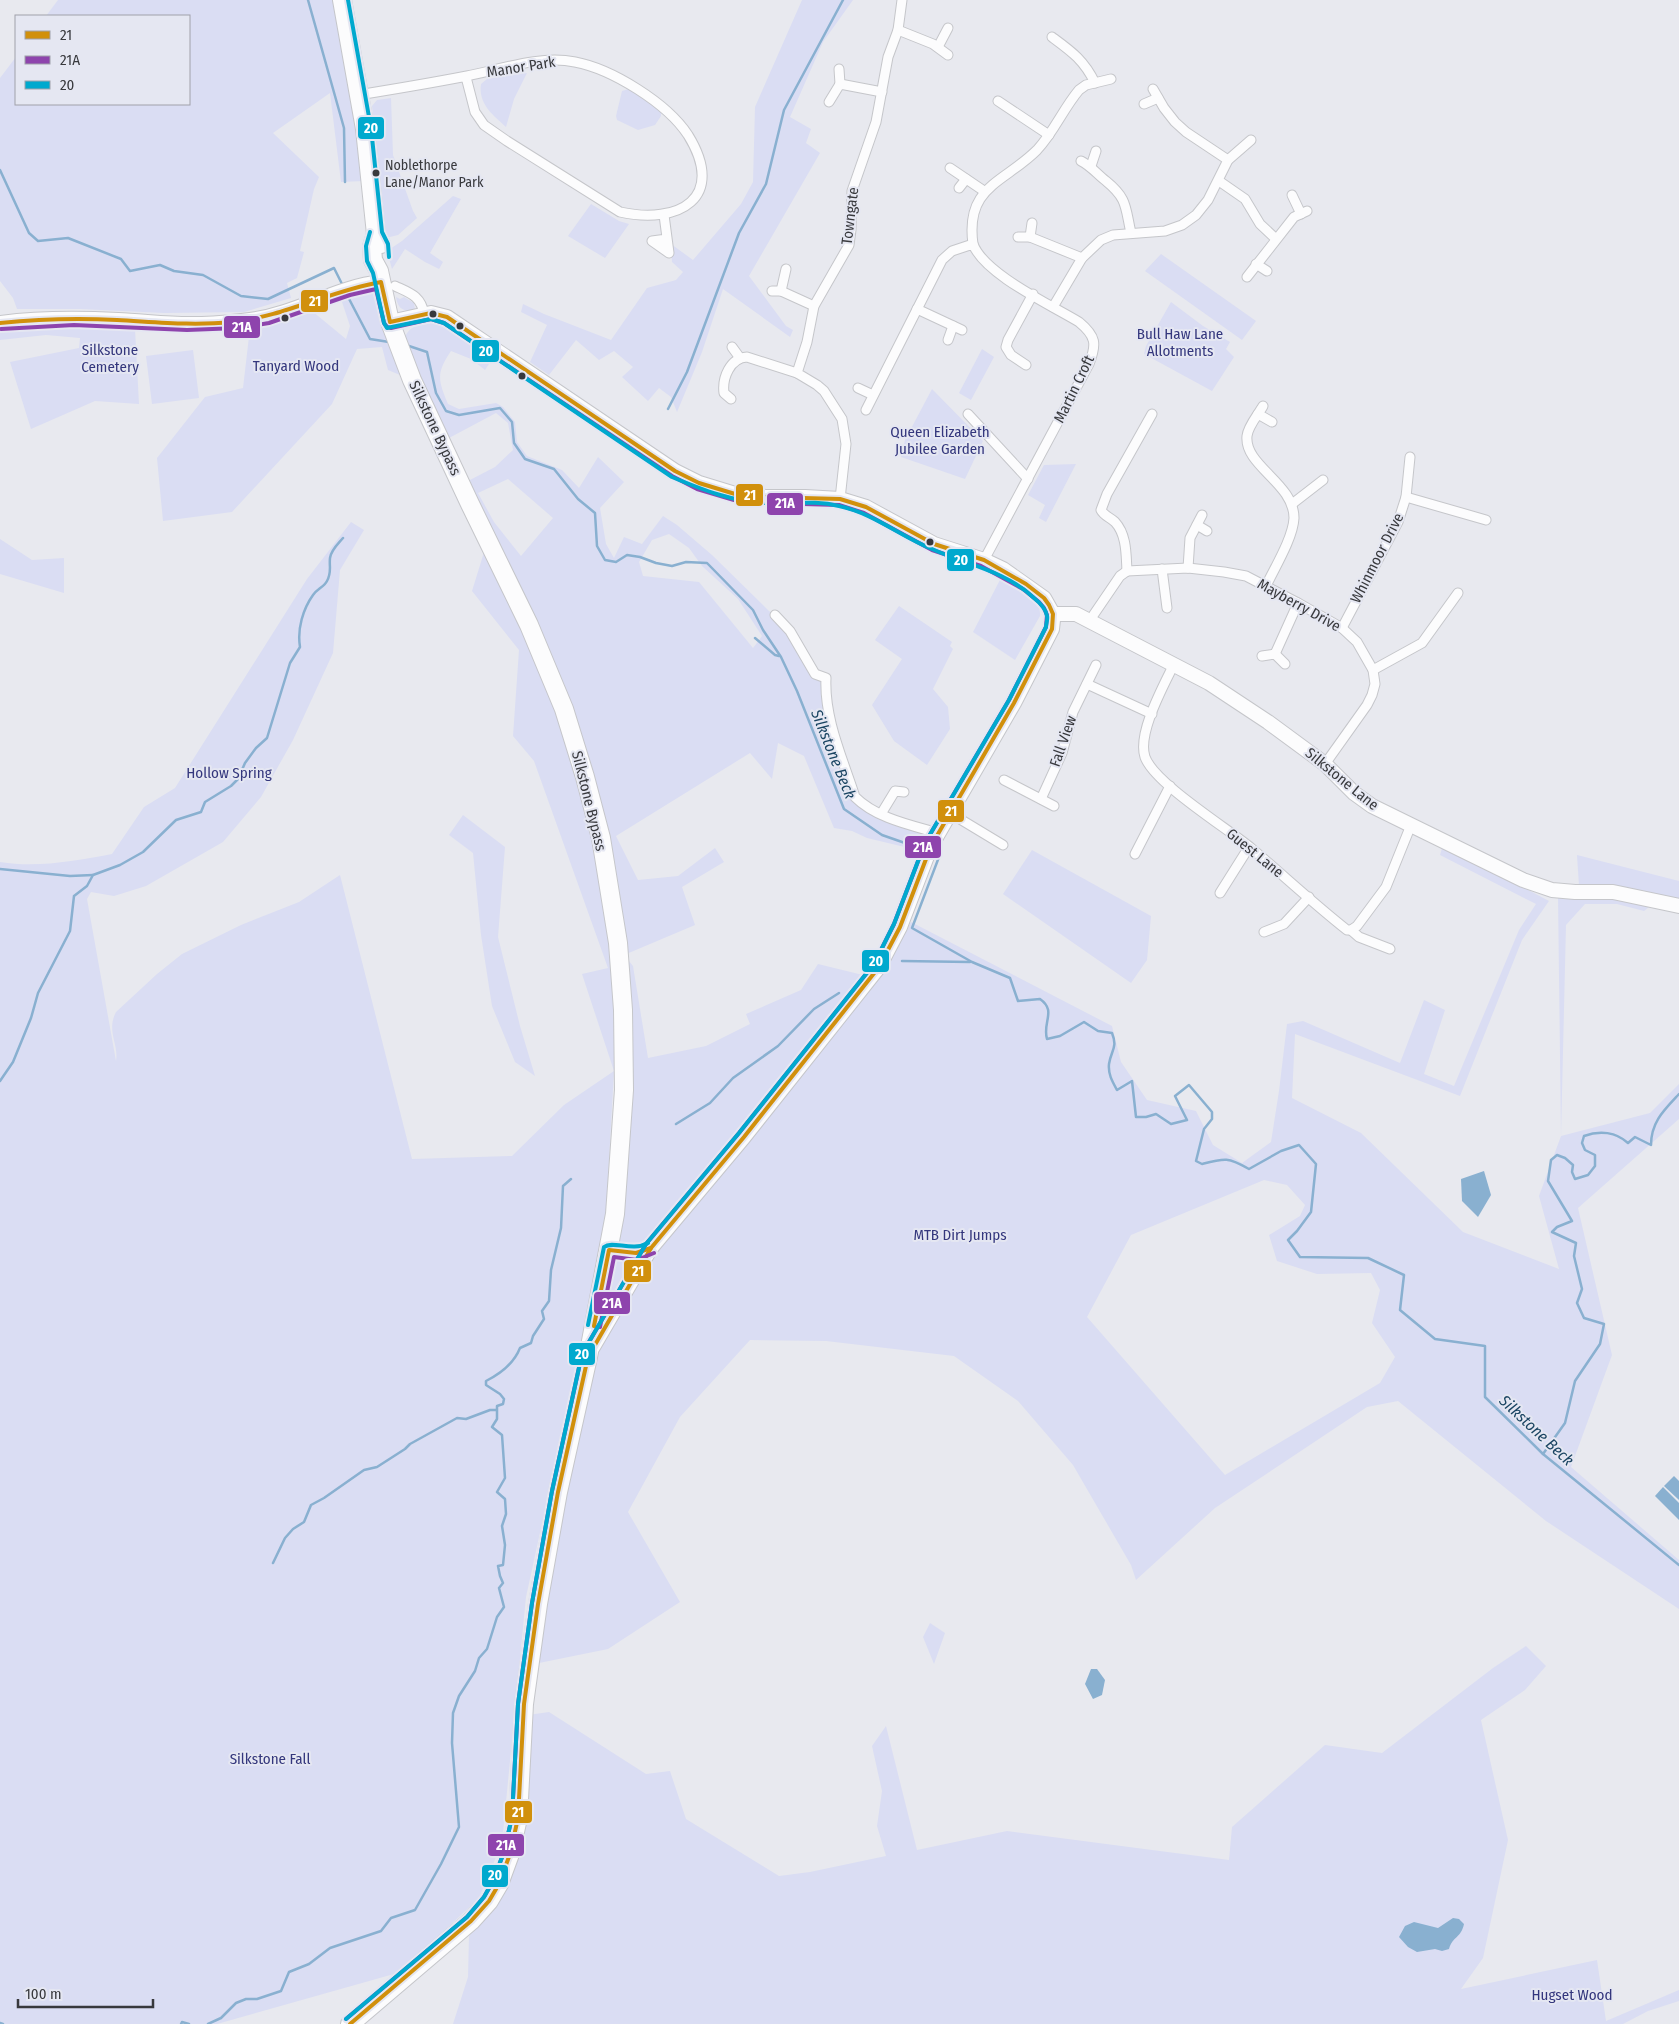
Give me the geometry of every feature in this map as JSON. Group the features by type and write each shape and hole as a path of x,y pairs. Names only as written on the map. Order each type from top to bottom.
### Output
{"highway":[{"name":"Silkstone Bypass","path":"342,0 370,164 376,234 382,246 391,284 390,322 412,380 529,625 560,700 585,777 600,838 618,943 624,1010 623,1107 615,1214 588,1357 556,1502 538,1604 524,1704 518,1818 510,1854 499,1884 489,1901 471,1921 350,2024"}],"street":[{"name":"Towngate","path":"797,373 807,342 814,306 849,245 852,191 876,122 888,57 898,30 902,0"},
{"path":"938,47 948,28"},
{"path":"898,30 938,47 948,55"},
{"path":"1052,36 1064,51 1084,63 1095,82"},
{"name":"Manor Park","path":"358,95 549,59 575,62 604,70 624,80 649,96 687,133 700,157 703,172 700,189 693,200 680,210 664,215 641,217 620,212 484,125 475,112 466,76"},
{"path":"830,102 840,84 839,69"},
{"path":"866,410 942,260 952,251 973,244 970,227 984,191 1036,150 1079,90 1086,85 1111,79"},
{"path":"840,84 882,92"},
{"path":"1153,89 1175,122 1186,132 1228,160"},
{"path":"1144,104 1158,98"},
{"path":"998,101 1048,135"},
{"path":"1008,120 1014,111"},
{"path":"1054,307 1082,258 1102,240 1113,235 1166,231 1182,225 1196,215 1208,200 1228,160 1252,140"},
{"path":"1091,166 1096,151"},
{"path":"1081,161 1091,166 1120,194 1125,204 1131,233"},
{"path":"950,168 984,191"},
{"path":"959,188 966,179"},
{"path":"1219,181 1245,199 1260,224 1276,239"},
{"path":"1247,277 1294,217 1304,212 1292,195"},
{"path":"664,215 667,239"},
{"path":"1030,237 1032,224"},
{"path":"1018,237 1030,237 1082,258"},
{"name":"Martin Croft","path":"973,244 976,252 984,262 998,275 1033,294 1089,330 1093,336 1094,352 984,560"},
{"path":"1256,264 1267,271"},
{"path":"786,269 777,291 814,306"},
{"path":"0,323 21,320 108,320 200,324 250,320 273,316 355,286 391,284 419,300 424,314"},
{"path":"1026,365 1012,355 1006,347 1033,294"},
{"path":"917,309 958,328 948,340"},
{"path":"390,322 431,313 447,317 608,424 651,456 699,483 735,494 766,497 840,499 866,507 934,544 984,560 1026,584 1044,598 1053,614 1052,629 1018,694 931,846 900,928 880,967 744,1137 651,1248 588,1357"},
{"path":"732,347 740,358"},
{"path":"715,398 728,396 723,386 729,370 734,362 740,358 747,357 797,373 818,385 842,419 846,444 840,499"},
{"path":"858,388 873,395"},
{"path":"1266,586 1292,529 1294,517 1292,504 1287,494 1248,449 1247,438 1249,430 1261,410 1272,422"},
{"path":"968,414 980,420 1028,479"},
{"path":"1090,620 1120,576 1127,571 1123,537 1119,526 1114,520 1103,515 1101,510 1102,504 1152,414"},
{"name":"Whinmoor Drive","path":"1342,628 1398,522 1406,497 1410,457"},
{"path":"1292,504 1322,480"},
{"path":"1406,497 1482,519 1475,528"},
{"path":"1188,568 1189,544 1202,515"},
{"path":"1197,525 1207,531"},
{"name":"Mayberry Drive","path":"1127,571 1188,568 1246,576 1342,628 1357,642 1373,670"},
{"path":"1162,570 1167,608"},
{"path":"1325,764 1372,694 1374,684 1373,670 1422,643 1455,597 1444,594"},
{"path":"1275,654 1298,603"},
{"name":"Silkstone Lane","path":"1053,614 1076,614 1090,620 1209,683 1261,717 1325,764 1364,801 1523,880 1552,890 1613,892 1679,906"},
{"path":"775,615 790,631 815,674 830,675 825,695 834,734 855,797 862,804 881,814 938,833"},
{"path":"1262,656 1275,654"},
{"path":"1275,654 1285,664"},
{"name":"Guest Lane","path":"1174,664 1152,714 1144,739 1144,756 1155,773 1249,847 1342,926 1351,930 1358,937 1386,948 1386,936"},
{"name":"Fall View","path":"1041,799 1062,752 1073,712 1096,666"},
{"path":"1087,684 1152,714"},
{"path":"1004,780 1054,806"},
{"path":"1135,854 1170,786"},
{"path":"881,814 896,790"},
{"path":"950,813 1003,845"},
{"path":"1351,930 1358,926 1386,887 1411,825"},
{"path":"1141,843 1150,848"},
{"path":"1220,893 1229,886 1249,847"},
{"path":"1264,932 1284,924 1308,897"},
{"path":"1275,927 1279,937"},
{"path":"609,1250 638,1254 651,1248"}],"green space":[{"path":"58,0 333,0 346,54 364,181 341,182 330,93 273,133 319,177 314,189 300,251 304,252 297,278 287,283 291,298 244,312 164,313 80,309 17,309 13,298 0,281 0,78 15,58 15,105 190,105 190,15 47,15"},
{"path":"802,0 853,0 823,42 790,117 811,129 806,143 820,153 749,276 786,326 793,330 790,337 723,289 702,352 677,412 671,397 659,388 648,401 622,377 633,367 614,351 599,360 576,340 549,375 530,362 547,325 521,312 523,304 611,340 647,288 676,280 683,272 672,262 671,244 693,260 741,204 753,182 755,107"},
{"path":"527,73 514,99 506,127 484,103 481,84 487,79"},
{"path":"632,88 661,111 661,116 655,125 638,130 617,120 616,116 622,91"},
{"path":"391,98 393,155 417,218 398,235 386,238 372,106 377,100"},
{"path":"453,196 461,199 430,253 443,262 439,269 405,249 392,269 387,251 402,241"},
{"path":"591,204 619,221 629,224 605,258 568,236"},
{"path":"1161,254 1256,321 1242,340 1145,271"},
{"name":"Tanyard Wood","path":"361,290 372,292 400,375 388,370 382,347 357,349 332,404 232,512 163,521 157,458 205,397 243,388 250,328 312,311 346,339 350,326 341,299"},
{"path":"396,297 400,299 404,297 414,303 415,310 402,309"},
{"name":"Bull Haw Lane Allotments","path":"1171,302 1203,326 1230,342 1226,349 1234,357 1212,391 1144,354 1146,346"},
{"name":"MTB Dirt Jumps","path":"433,322 447,325 493,358 485,370 471,359 451,351 443,365 440,377 448,404 459,409 496,403 503,407 515,422 517,442 527,456 562,470 579,488 598,457 624,482 600,508 606,544 614,558 624,537 642,544 663,516 677,525 712,555 775,615 815,674 826,678 834,734 862,804 938,833 925,859 913,849 867,838 852,831 834,828 804,756 778,743 772,779 750,753 616,836 638,880 678,876 715,848 724,862 682,887 695,925 624,955 633,966 648,1058 706,1046 750,1024 746,1014 801,990 818,964 871,977 881,975 911,922 1112,1026 1121,1062 1147,1100 1196,1111 1213,1145 1242,1163 1271,1142 1287,1024 1303,1021 1400,1063 1424,1000 1445,1010 1424,1074 1454,1086 1519,930 1536,904 1440,855 1443,845 1549,901 1522,940 1460,1096 1295,1034 1292,1098 1361,1133 1463,1232 1559,1269 1539,1196 1561,1136 1650,1113 1679,1084 1679,1119 1578,1208 1612,1355 1571,1467 1679,1560 1679,1609 1546,1521 1398,1401 1367,1407 1215,1508 1136,1580 1131,1565 1073,1465 1018,1401 954,1356 826,1341 750,1340 680,1417 628,1512 680,1602 608,1649 539,1663 545,1602 603,1307 621,1234 632,1065 614,1071 582,974 608,968 534,761 513,736 519,650 472,591 485,549 489,551 601,810 565,686 468,481 495,467 513,450 508,423 496,413 449,438 404,340 411,329","holes":["508,479 553,518 521,556 494,522 478,493","669,534 689,548 702,566 738,599 762,636 753,648 699,582 643,576 639,562 652,540","1264,1180 1287,1185 1305,1205 1300,1216 1269,1235 1277,1261 1317,1274 1371,1273 1380,1290 1372,1323 1395,1357 1380,1383 1225,1475 1087,1317 1131,1235"]},
{"name":"Silkstone Cemetery","path":"23,328 135,329 139,404 95,401 31,429 10,362 79,348 80,338 46,335 0,340 0,332"},
{"path":"982,349 994,357 971,400 959,393"},
{"path":"193,350 199,398 152,404 146,356"},
{"name":"Queen Elizabeth Jubilee Garden","path":"932,389 983,441 965,479 901,457 905,440"},
{"path":"1076,464 1046,522 1039,518 1045,505 1028,495 1044,465"},
{"name":"Silkstone Fall","path":"351,522 364,530 340,570 333,653 293,740 261,797 223,842 146,886 114,896 91,892 87,899 116,1061 112,1025 116,1012 157,974 182,954 241,925 299,902 340,875 412,1159 512,1156 564,1105 614,1071 606,1214 579,1354 526,1597 502,1843 479,1898 401,1972 217,2024 0,2024 0,862 42,864 112,854 144,807 175,788 307,579"},
{"path":"0,539 32,560 64,558 64,593 0,574"},
{"path":"1003,574 1027,591 1040,609 1040,616 1015,660 973,632"},
{"path":"899,606 952,642 950,646 953,649 933,689 948,707 950,729 927,765 894,741 872,705 902,659 875,640"},
{"path":"463,815 505,847 498,937 520,1026 535,1076 515,1062 492,1006 481,935 473,853 449,835"},
{"path":"1032,850 1151,916 1147,960 1131,983 1003,894"},
{"path":"1577,855 1679,881 1679,902 1579,886"},
{"path":"1558,895 1614,895 1653,904 1644,911 1617,904 1585,904 1566,925 1561,1136"},
{"path":"930,1623 945,1633 934,1664 923,1637"},
{"name":"Hugset Wood","path":"1526,1646 1546,1666 1525,1690 1481,1720 1508,1840 1483,1958 1461,1989 1597,1960 1606,2021 1679,1990 1679,2001 1648,2011 1623,2024 453,2024 468,1977 469,1936 488,1916 503,1888 528,1715 549,1712 646,1774 670,1771 686,1819 779,1876 810,1872 886,1856 877,1826 882,1791 872,1746 886,1726 917,1850 1007,1831 1229,1860 1232,1827 1325,1745 1382,1753 1493,1668"}],"water":[{"path":"1484,1171 1491,1195 1478,1217 1462,1201 1461,1179"},
{"path":"1674,1476 1679,1481 1679,1500 1664,1486"},
{"path":"1663,1487 1679,1503 1679,1520 1655,1496"},
{"path":"1091,1669 1097,1669 1105,1680 1102,1695 1093,1699 1085,1684"},
{"path":"1453,1918 1459,1919 1464,1924 1461,1932 1449,1949 1417,1952 1408,1947 1399,1937 1405,1926 1414,1922 1438,1928"}],"waterway":[{"path":"308,0 344,128 345,182"},
{"path":"668,409 687,372 739,233 766,184 784,110 843,0"},
{"name":"Silkstone Beck","path":"0,170 29,233 38,241 68,238 121,259 130,271 160,265 174,271 203,275 241,296 268,299 334,268 343,286"},
{"name":"Silkstone Beck","path":"347,295 370,339 389,342"},
{"name":"Silkstone Beck","path":"406,345 427,352 436,393 446,411 459,415 500,408 512,422 514,443 525,459 554,469 578,499 595,513 597,546 605,560 616,562 627,555 672,566 686,562 707,563 753,610 763,630 781,657 797,691 844,809 882,835 925,850"},
{"path":"0,1081 13,1062 31,1018 38,993 70,931 74,896 87,886 93,875 120,865 143,852 176,820 201,812 205,802 231,786 238,779 245,763 256,748 267,738 290,663 300,647 300,626 306,606 316,591 329,578 331,555 343,538"},
{"path":"755,638 775,655 779,656"},
{"name":"Silkstone Beck","path":"932,853 939,857 912,928 972,962 1010,978 1018,1001 1040,999 1045,1003 1048,1008 1047,1039 1060,1036 1084,1022 1098,1031 1112,1033 1114,1046 1109,1064 1110,1074 1117,1090 1132,1081 1136,1117 1156,1114 1171,1124 1187,1120 1175,1096 1189,1085 1212,1112 1212,1119 1204,1129 1196,1161 1202,1164 1226,1160 1236,1162 1249,1169 1281,1151 1299,1145 1316,1164 1311,1212 1288,1240 1300,1257 1368,1258 1404,1275 1400,1310 1435,1339 1485,1346 1485,1397 1543,1454 1679,1565"},
{"path":"0,869 70,876 93,875"},
{"path":"902,961 970,962"},
{"path":"676,1124 710,1103 733,1078 778,1046 814,1009 839,993"},
{"path":"1543,1454 1565,1423 1575,1381 1600,1344 1604,1324 1584,1318 1577,1303 1582,1289 1574,1256 1576,1243 1552,1232 1557,1227 1572,1221 1548,1181 1551,1160 1557,1155 1565,1158 1573,1165 1572,1172 1575,1179 1588,1175 1595,1166 1595,1155 1585,1150 1582,1143 1584,1136 1607,1133 1618,1136 1628,1143 1635,1137 1651,1145 1653,1130 1659,1117 1679,1094"},
{"path":"208,2024 221,2018 236,2003 246,1999 257,1999 281,1991 289,1972 309,1964 330,1948 381,1931 391,1918 415,1910 459,1827 452,1743 453,1713 459,1696 475,1671 479,1658 487,1649 497,1617 504,1607 499,1588 503,1583 498,1566 503,1565 505,1545 502,1526 506,1514 505,1499 497,1492 505,1478 502,1435 492,1427 497,1419 497,1406 503,1404 504,1399 486,1385 486,1381 506,1368 520,1348 531,1343 533,1336 544,1319 542,1311 549,1301 551,1270 561,1228 563,1186 571,1179"},
{"path":"273,1563 285,1538 293,1529 304,1522 311,1505 364,1470 377,1467 410,1444 457,1418 466,1419 490,1410 496,1410"},
{"path":"181,2024 182,2022 189,2024"}],"transit line":[{"name":"20","path":"348,0 371,128 382,232 388,244 389,257"},
{"name":"20","path":"346,2019 467,1917 484,1897 493,1881 504,1852 512,1817 518,1704 532,1603 552,1491 582,1354 646,1244 739,1133 874,964 894,924 925,843 1009,700 1046,627 1047,619 1046,613 1040,604 1022,589 998,574 920,544 875,519 851,509 821,503 767,503 730,498 672,477 444,323 431,319 387,328 384,323 373,273 367,261 366,246 370,232"},
{"name":"21","path":"0,323 73,319 189,324 231,322 288,310 343,291 381,282 390,322 431,313 447,317 675,471 699,483 735,494 766,497 840,499 866,507 934,544 984,560 1026,584 1044,598 1053,614 1052,629 1014,703 931,846 900,927 879,967 744,1137 651,1248 588,1357 558,1492 538,1604 524,1704 518,1818 510,1854 499,1884 489,1901 471,1921 350,2024"},
{"name":"21A","path":"1,329 74,325 187,330 238,328 269,323 350,295 376,289 384,323 387,327 391,328 431,319 444,323 672,476 697,489 734,500 839,505 864,513 932,550 981,566 1023,589 1039,602 1047,615 1046,627 1009,700 925,843 894,924 874,964 739,1133 646,1244 582,1354 552,1491 532,1603 518,1704 512,1817 504,1852 493,1881 484,1897 467,1917 346,2019"},
{"name":"20","path":"588,1325 604,1247 608,1245 636,1246 648,1243"},
{"name":"21","path":"594,1326 609,1250 636,1253 651,1248"},
{"name":"21A","path":"600,1327 614,1257 637,1260 654,1253"}],"place":[{"name":"Noblethorpe Lane/Manor Park","path":"376,173"}],"park label":[{"name":"Hollow Spring","path":"229,773"}]}
